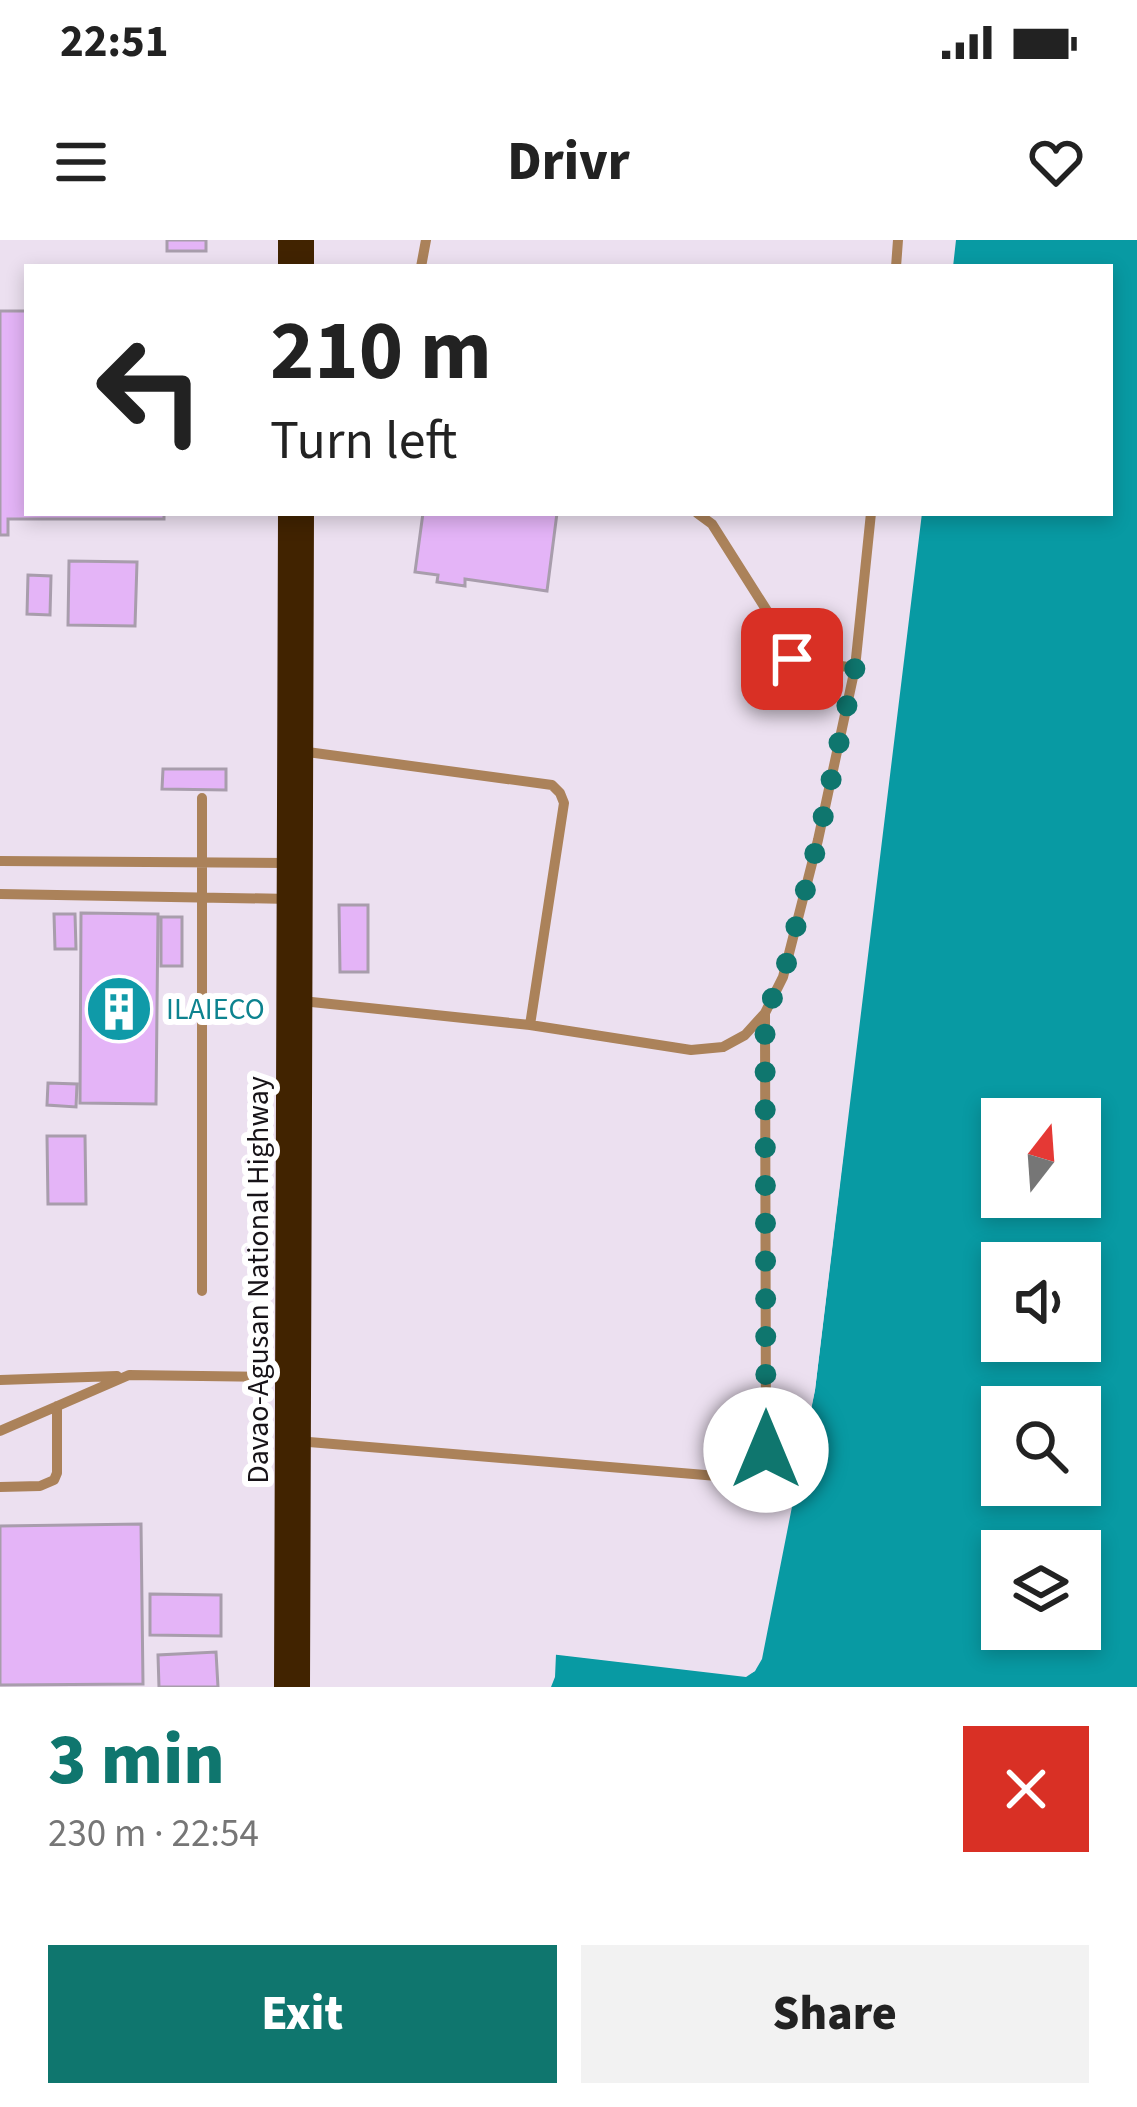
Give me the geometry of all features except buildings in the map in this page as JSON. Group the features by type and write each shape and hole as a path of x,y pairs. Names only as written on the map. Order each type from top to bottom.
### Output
{"highway":[{"name":"Davao-Agusan National Highway","path":"292,1687 296,516"}],"lane":[{"path":"701,516 712,524 776,625 785,655 855,668"},
{"path":"296,1001 530,1024 691,1050 722,1047 745,1035 765,1013 783,977 818,841 855,668 871,516"},
{"path":"297,751 552,785 560,793 564,803 530,1024"},
{"path":"202,798 202,1292"},
{"path":"0,861 201,863 296,881"},
{"path":"0,894 200,898 296,881"},
{"path":"293,1440 729,1477 746,1475 757,1466 766,1450 765,1013"},
{"path":"0,1431 128,1375"},
{"path":"0,1380 128,1375 293,1377"},
{"path":"0,1487 40,1486 55,1480 57,1406"}],"water":[{"path":"956,240 1137,240 1137,1687 551,1687 556,1654 745,1676 755,1671 815,1390 922,516 1113,516 1113,264 953,264"}],"pier":[{"path":"839,1139 845,1140 815,1390 762,1659 746,1677 550,1654 556,1648 744,1670 756,1657 809,1389"}],"place":[{"name":"ILAIECO","path":"119,1009"}],"route":[{"path":"766,1450 765,1013 783,977 855,668 792,659"}]}
